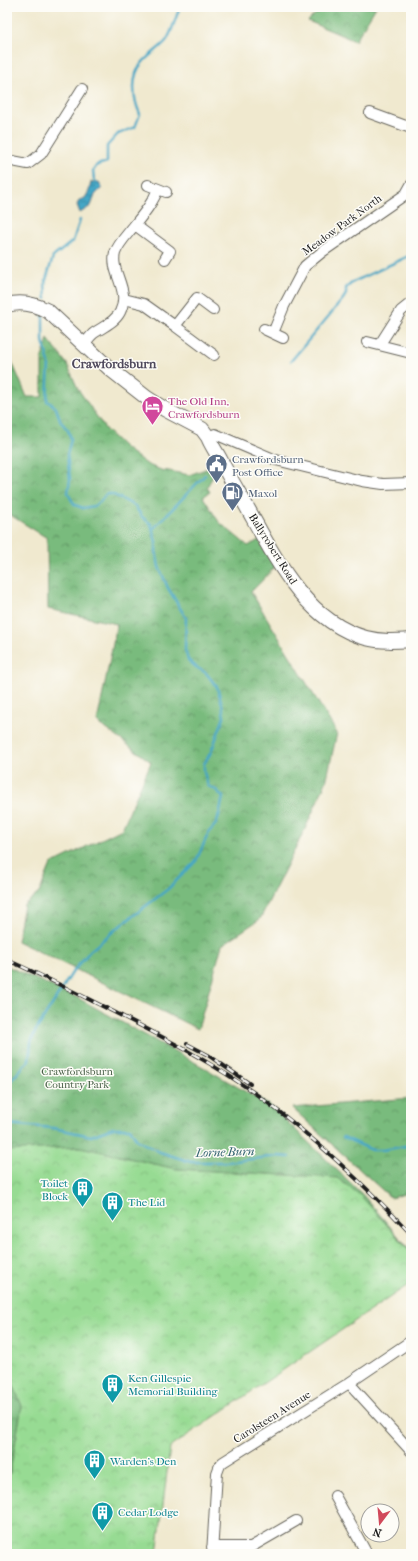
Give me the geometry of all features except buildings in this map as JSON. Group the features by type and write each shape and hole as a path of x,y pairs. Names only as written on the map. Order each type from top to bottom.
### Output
{"main road":[{"path":"7,305 20,303 41,307 54,316 110,369 147,398 202,429 208,437"},
{"name":"Ballyrobert Road","path":"208,437 271,551 289,578 307,600 325,617 348,631 365,638 385,641 411,640"}],"street":[{"path":"7,160 28,164 41,154 82,89"},
{"path":"370,113 411,128"},
{"path":"84,344 93,334 114,320 120,312 124,299 123,287 114,264 116,252 134,225 162,190 148,185"},
{"name":"Meadow Park North","path":"283,338 269,331 305,266 322,252 406,194 411,185"},
{"path":"134,225 170,251"},
{"path":"175,326 194,296 213,310"},
{"path":"124,299 144,304 214,355"},
{"path":"380,344 401,311 411,303"},
{"path":"367,342 380,344 411,353"},
{"path":"208,437 215,434 276,460 362,481 383,484 411,483"},
{"name":"Carolsteen Avenue","path":"212,1551 218,1473 220,1466 226,1460 349,1383 411,1341"},
{"path":"349,1383 411,1451"},
{"path":"334,1496 367,1554"},
{"path":"212,1551 251,1548 296,1521"}],"green space":[{"path":"323,7 376,7 355,41 308,21"},
{"path":"48,339 67,364 78,389 106,430 125,448 148,465 164,471 189,475 214,466 216,471 207,487 210,492 203,497 219,522 248,546 259,540 275,567 251,592 337,733 326,782 305,829 260,919 222,945 198,1029 17,941 24,905 39,893 51,864 122,829 151,762 97,722 117,624 48,609 47,538 7,513 7,362 12,362 27,397 42,397 42,357"},
{"name":"Crawfordsburn Country Park","path":"7,966 76,997 205,1068 272,1107 362,1194 411,1251 411,1258 337,1178 176,1169 80,1147 7,1152"},
{"path":"411,1098 411,1192 391,1198 292,1108"},
{"path":"80,1147 176,1169 337,1178 360,1195 411,1252 411,1283 170,1447 157,1554 7,1554 7,1489 22,1406 7,1369 7,1151"},
{"path":"7,1369 22,1406 7,1489"}],"water":[{"path":"91,182 99,182 102,188 95,195 91,206 80,213 77,205 79,200 85,198 89,191"}],"waterway":[{"path":"97,184 94,179 93,171 97,165 107,162 107,146 118,134 135,127 140,114 134,94 134,80 139,67 166,41 172,30 180,7"},
{"path":"46,299 45,283 53,257 73,241 80,220"},
{"path":"291,361 343,299 346,294 346,288 353,282 411,255"},
{"path":"7,1085 29,1060 31,1042 35,1032 72,973 90,951 168,889 196,861 209,832 216,824 223,797 216,790 208,786 204,772 204,764 211,752 224,717 222,704 217,687 206,673 188,660 185,650 186,618 168,588 159,567 156,542 151,524 142,517 135,506 112,494 106,494 100,502 94,506 83,508 75,505 68,493 70,479 67,455 71,439 68,430 61,422 56,408 47,401 49,363 43,341 43,315"},
{"path":"153,529 205,475"},
{"name":"Lorne Burn","path":"7,1124 53,1128 91,1136 113,1128 130,1128 137,1140 160,1152 191,1162 227,1162 278,1156 289,1157"},
{"name":"Lorne Burn","path":"343,1137 372,1150 383,1150 411,1145"}],"railway":[{"path":"7,960 59,984 130,1020 208,1063 246,1087 284,1115 322,1147 359,1181 411,1234"},
{"path":"187,1044 208,1055 250,1084"}],"place":[{"name":"The Old Inn, Crawfordsburn","path":"152,426"},
{"name":"Crawfordsburn Post Office","path":"216,484"},
{"name":"Maxol","path":"232,512"},
{"name":"Toilet Block","path":"83,1208"},
{"name":"The Lid","path":"113,1222"},
{"name":"Ken Gillespie Memorial Building","path":"113,1404"},
{"name":"Warden's Den","path":"95,1480"},
{"name":"Cedar Lodge","path":"102,1532"}],"district":[{"name":"Crawfordsburn","path":"114,363"}]}
